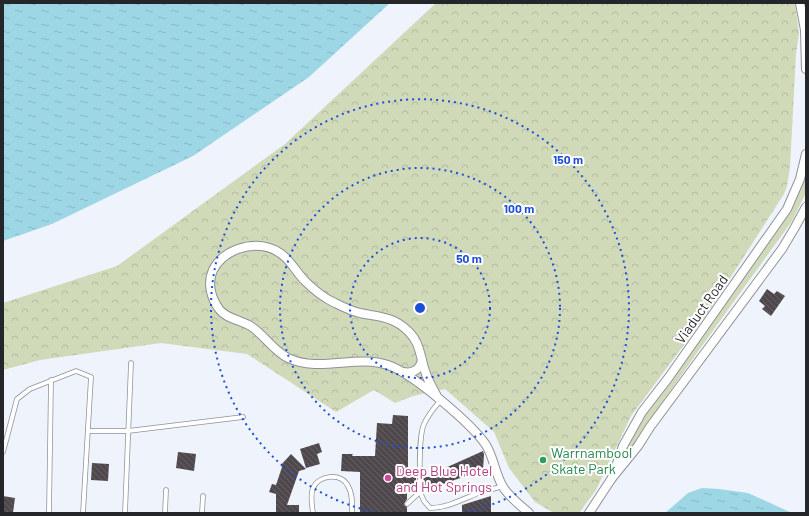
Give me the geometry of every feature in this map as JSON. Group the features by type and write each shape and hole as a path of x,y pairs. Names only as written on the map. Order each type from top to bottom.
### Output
{"street":[{"path":"800,3 806,30 806,69"},
{"name":"Viaduct Road","path":"612,478 623,446 642,412 669,377 787,209 800,179 806,154"},
{"name":"Viaduct Road","path":"588,513 612,478 638,446 650,427 782,248 806,206"},
{"path":"439,399 428,381 415,340 402,326 389,319 353,311 331,301 304,281 286,258 272,248 251,245 234,251 220,261 213,271 210,284 212,297 219,309 228,316 241,320 252,327 275,349 289,358 306,363 318,364 373,362 388,365 400,371 439,399 471,427 483,442 490,453 502,486 529,513"},
{"path":"400,371 408,373 414,372 420,366 422,359"}],"lane":[{"path":"125,513 131,363"},
{"path":"3,452 17,398 30,388 76,371 91,377 82,513"},
{"path":"49,513 51,380"},
{"path":"439,399 426,419 421,432 420,492 424,501 430,508 438,508 485,490 502,486"},
{"path":"88,431 128,431 243,417"},
{"path":"313,513 312,490 316,482 326,477 339,478 347,484 352,493 352,513"},
{"path":"165,513 166,490"},
{"path":"407,504 420,492"},
{"path":"202,513 203,496"}],"green space":[{"path":"436,3 795,3 799,33 796,54 790,167 784,194 709,311 631,416 596,490 579,513 554,513 535,502 509,468 494,432 445,389 413,396 395,403 374,390 336,412 247,354 161,343 40,360 3,370 3,303 117,266 285,144"},
{"path":"806,168 806,193 792,221 640,434 621,465 624,449 635,430 794,205"}],"water":[{"path":"3,3 390,3 309,77 193,156 52,224 3,241"},
{"path":"702,488 748,493 792,513 665,513 688,493"}],"building":[{"path":"767,289 774,294 777,291 785,296 771,316 762,309 765,306 759,301"},
{"path":"393,415 408,416 408,477 416,477 416,488 407,488 407,499 404,504 407,507 407,513 360,513 360,472 341,471 342,454 353,454 352,456 375,456 377,423 392,424"},
{"path":"319,443 322,452 317,454 320,464 306,468 300,449"},
{"path":"483,451 483,470 432,488 423,488 423,477 434,477 434,473"},
{"path":"178,452 196,454 194,471 176,468"},
{"path":"291,454 306,469 299,471 287,505 299,505 299,513 276,513 276,494 269,492 272,484 276,485 282,467 281,465"},
{"path":"92,463 109,464 108,481 91,480"},
{"path":"3,496 15,498 13,513 3,513"},
{"path":"491,496 491,513 462,513 462,505"}],"place":[{"name":"Warrnambool Skate Park","path":"543,460"},
{"name":"Deep Blue Hotel and Hot Springs","path":"388,478"}]}
